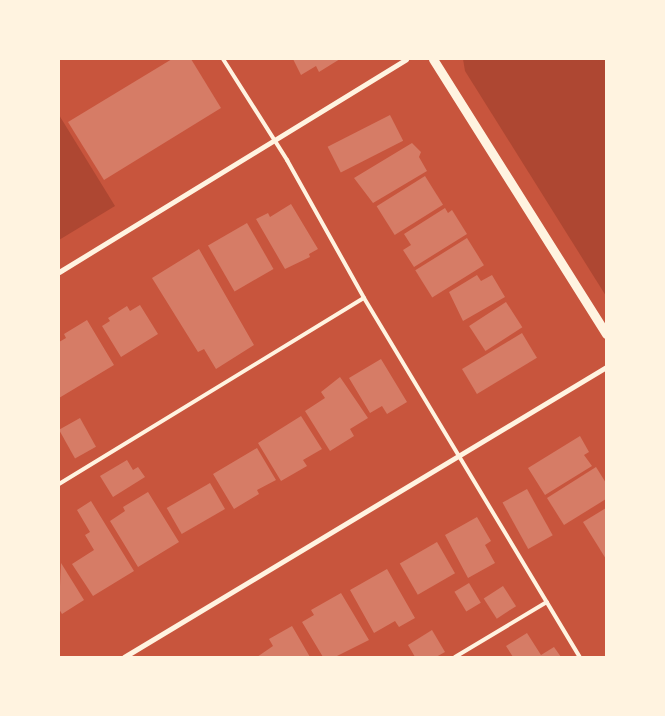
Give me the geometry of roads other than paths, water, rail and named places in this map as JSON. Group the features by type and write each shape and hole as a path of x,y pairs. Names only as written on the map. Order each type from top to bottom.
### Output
{"street":[{"path":"59,272 406,59"},
{"path":"433,59 606,334"},
{"path":"124,657 606,366"}],"lane":[{"path":"223,59 275,141 364,298 580,657"},
{"path":"59,484 364,298"},
{"path":"456,657 546,602"}]}
